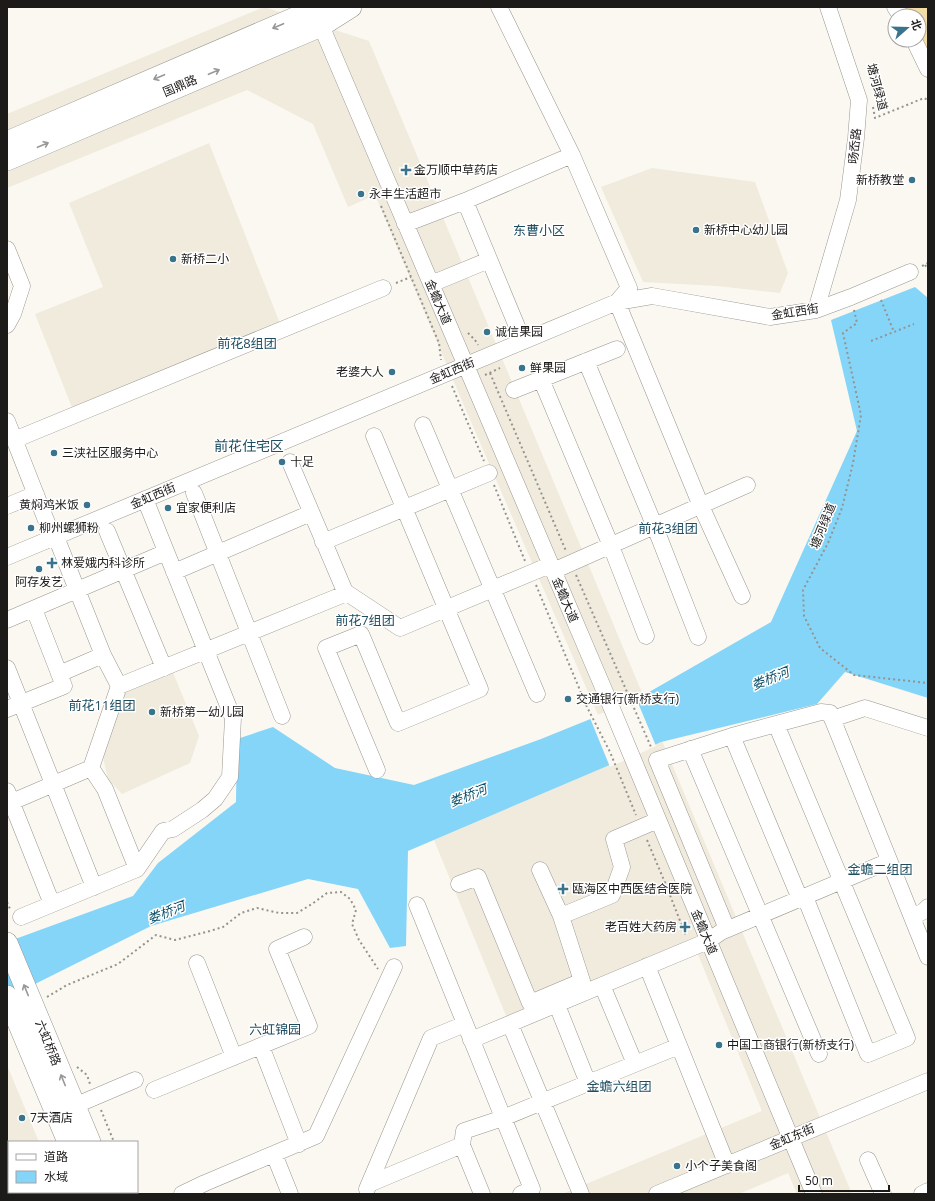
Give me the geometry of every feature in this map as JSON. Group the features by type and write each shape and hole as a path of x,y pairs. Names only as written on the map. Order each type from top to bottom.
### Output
{"main road":[{"name":"国鼎路","path":"7,142 317,12 351,7"},
{"name":"国鼎路","path":"7,160 317,12"},
{"name":"六虹桥路","path":"7,943 32,1031 68,1141"},
{"name":"六虹桥路","path":"7,996 32,1031 74,1106 90,1141"}],"street":[{"path":"498,7 572,155 629,288 617,302 701,506 742,596"},
{"name":"旸岙路","path":"816,310 848,200 859,100 828,7"},
{"name":"金蟾大道","path":"317,12 605,692 814,1194"},
{"path":"918,48 928,69"},
{"path":"406,224 572,155"},
{"path":"464,201 523,341"},
{"path":"7,249 22,286 12,307 13,314 7,325"},
{"path":"431,284 490,260"},
{"name":"金虹西街","path":"7,557 617,302 652,296 770,317 816,310 910,272"},
{"path":"14,440 383,288"},
{"path":"514,390 617,349"},
{"path":"586,361 655,527 698,637"},
{"path":"541,379 611,546 646,636"},
{"path":"7,421 42,510 78,591 103,655 119,686 91,768 54,784 9,799 52,904"},
{"path":"423,425 537,694"},
{"path":"374,436 480,689 398,723 361,634 326,648 377,770"},
{"path":"290,462 346,594"},
{"path":"324,542 489,473"},
{"path":"119,686 347,593 400,628 530,573 571,564 748,485"},
{"path":"194,493 282,716"},
{"path":"7,506 36,494"},
{"path":"21,917 137,869 163,831 173,829 215,800 230,778 233,718 146,499"},
{"path":"174,572 311,513"},
{"path":"107,530 164,668"},
{"path":"7,620 78,591 166,552"},
{"path":"14,706 64,686 34,609"},
{"path":"59,674 103,655"},
{"path":"7,668 14,706 54,784 94,887"},
{"path":"832,719 865,708 928,728"},
{"path":"727,929 657,760 732,736 776,724 821,712 830,713 928,957"},
{"path":"732,736 868,1054 908,1038 776,724"},
{"path":"690,749 819,1054"},
{"path":"91,768 106,789 137,869"},
{"path":"561,916 612,895 622,867 614,839 658,820"},
{"path":"472,1040 708,941 727,929 889,861"},
{"path":"459,884 478,876 530,1003 582,981 561,916 540,870"},
{"path":"417,905 532,1189 521,1194"},
{"path":"912,917 924,911 928,907"},
{"path":"154,1090 309,1026 277,949 304,937"},
{"path":"196,963 234,1057"},
{"path":"647,966 727,1165"},
{"path":"182,1194 207,1188 274,1154 316,1136 394,967"},
{"path":"602,985 635,1064"},
{"path":"556,1004 588,1083"},
{"path":"367,1189 431,1038 465,1024"},
{"path":"510,1024 581,1194"},
{"path":"261,1046 299,1144"},
{"path":"482,1194 462,1145 464,1132 543,1102 679,1046"},
{"path":"74,1106 135,1080"},
{"name":"金虹东街","path":"657,1194 928,1081"},
{"path":"367,1189 462,1145"},
{"path":"274,1154 290,1194"},
{"path":"868,1160 883,1194"},
{"path":"922,1194 928,1191"}],"path":[{"name":"塘河绿道","path":"873,106 875,118 924,98 928,100"},
{"path":"379,201 439,343 442,361"},
{"path":"925,265 928,269"},
{"path":"383,288 411,277"},
{"path":"875,286 894,332"},
{"name":"塘河绿道","path":"850,297 857,323 843,333 861,415 853,463 842,508 828,543 803,590 804,616 820,648 854,675 928,683"},
{"path":"872,341 914,324"},
{"path":"454,338 467,332 475,340 484,358 571,564 653,752"},
{"path":"452,387 593,719 610,752 666,885 690,948"},
{"path":"44,992 46,997 67,985 118,964 156,935 175,940 210,931 223,927 241,913 257,908 279,912 297,913 328,893 341,892 350,899 356,910 352,924 359,940 386,983"},
{"path":"76,1066 87,1075 114,1141"}],"shaded area":[{"path":"264,7 369,41 852,1194 797,1194 788,1173 739,1194 562,1194 762,1111 692,940 507,1018 434,840 618,761 462,401 375,195 348,207 313,124 247,90 7,188 7,114"},
{"path":"928,7 928,74 921,48 927,48 927,8 902,8"},
{"name":"新桥二小","path":"209,143 281,326 73,410 35,314 103,287 69,203"},
{"name":"新桥中心幼儿园","path":"652,168 755,182 788,273 780,293 717,286 643,282 601,187"},
{"name":"新桥第一幼儿园","path":"172,670 199,736 190,763 122,794 108,779 101,749 125,688"},
{"path":"7,1065 39,1141 8,1141 8,1193 60,1194 7,1194"}],"water":[{"name":"娄桥河","path":"915,287 928,298 928,698 845,672 817,704 661,742 408,851 406,946 390,948 358,889 308,879 151,926 7,998 7,942 133,896 158,863 236,802 237,739 273,727 335,768 414,785 541,739 630,703 771,622 857,431 831,320"}],"pier":[{"path":"636,698 656,746 610,767 590,718"}],"place":[{"name":"金万顺中草药店","path":"406,170"},
{"name":"新桥教堂","path":"912,180"},
{"name":"永丰生活超市","path":"361,194"},
{"name":"新桥中心幼儿园","path":"696,230"},
{"name":"新桥二小","path":"173,259"},
{"name":"诚信果园","path":"487,332"},
{"name":"鲜果园","path":"522,368"},
{"name":"老婆大人","path":"392,372"},
{"name":"三浃社区服务中心","path":"54,453"},
{"name":"十足","path":"282,462"},
{"name":"黄焖鸡米饭","path":"87,505"},
{"name":"宜家便利店","path":"168,508"},
{"name":"柳州螺狮粉","path":"31,528"},
{"name":"林爱娥内科诊所","path":"52,563"},
{"name":"阿存发艺","path":"39,569"},
{"name":"交通银行(新桥支行)","path":"568,699"},
{"name":"新桥第一幼儿园","path":"152,712"},
{"name":"瓯海区中西医结合医院","path":"563,889"},
{"name":"老百姓大药房","path":"685,927"},
{"name":"中国工商银行(新桥支行)","path":"719,1045"},
{"name":"7天酒店","path":"22,1118"},
{"name":"小个子美食阁","path":"677,1166"}],"district":[{"name":"东曹小区","path":"539,230"},
{"name":"前花8组团","path":"247,343"},
{"name":"前花住宅区","path":"249,446"},
{"name":"前花3组团","path":"668,528"},
{"name":"前花7组团","path":"365,620"},
{"name":"前花11组团","path":"102,705"},
{"name":"金蟾二组团","path":"880,869"},
{"name":"六虹锦园","path":"275,1029"},
{"name":"金蟾六组团","path":"619,1086"}]}
